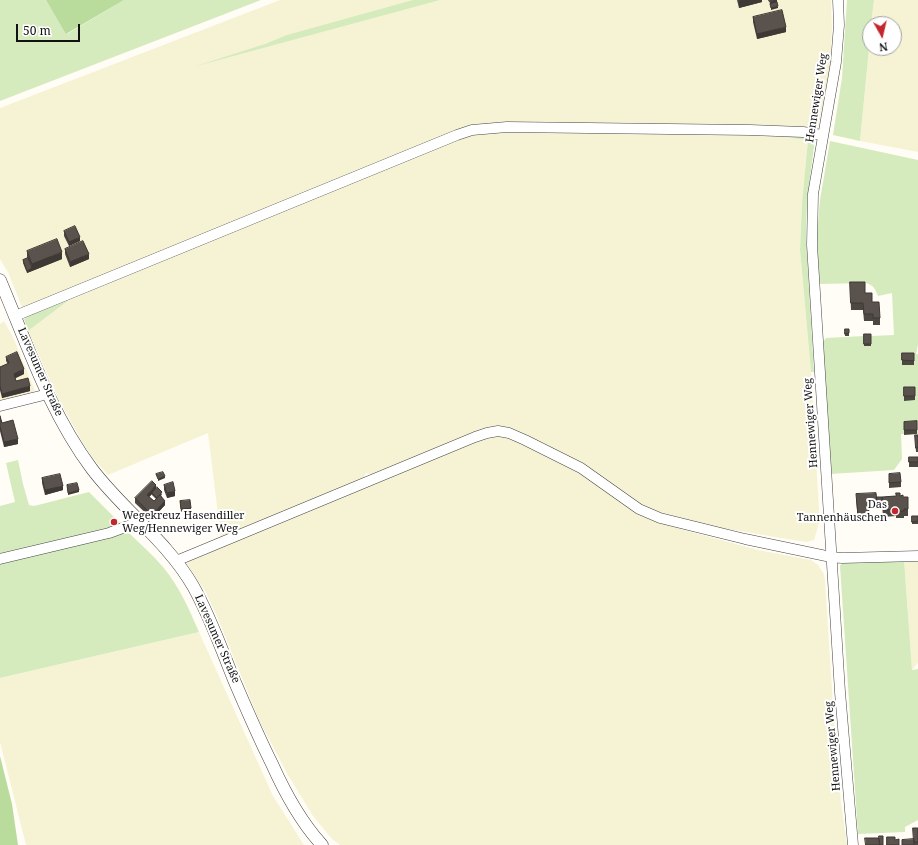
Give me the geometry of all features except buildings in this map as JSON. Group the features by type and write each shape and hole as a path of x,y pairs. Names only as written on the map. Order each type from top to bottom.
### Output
{"street":[{"name":"Hennewiger Weg","path":"838,0 836,62 822,135 813,194 812,245 840,692 853,845"},
{"path":"15,316 472,130 508,128 750,130 803,132 822,135"},
{"name":"Lavesumer Straße","path":"0,280 48,394 62,422 78,450 107,488 176,561 192,584 211,621 261,742 284,789 302,820 322,845"},
{"path":"0,406 48,394"},
{"path":"176,561 475,437 498,431 509,433 525,440 571,463 648,514 745,540 831,557 918,556"},
{"path":"0,559 109,533 139,522"}],"shaded area":[{"path":"280,0 831,0 832,27 830,65 818,128 754,126 469,126 23,310 8,272 0,259 0,108"},
{"path":"874,0 918,0 918,152 860,141 868,56 902,56 902,16 872,16"},
{"path":"487,132 762,134 808,140 802,202 800,250 811,372 819,509 819,523 814,540 807,542 799,541 728,529 702,524 652,510 641,505 579,463 543,443 505,428 373,475 366,473 363,480 221,539 208,433 108,475 93,458 84,445 58,398 28,331 69,300 454,139"},
{"path":"4,321 13,337 35,391 0,401 0,324"},
{"path":"501,435 511,438 580,471 646,517 684,530 758,550 811,560 818,565 824,574 825,580 835,737 841,803 847,845 340,845 332,839 313,816 288,775 259,720 217,616 205,591 187,564 189,560 490,436"},
{"path":"904,559 918,559 918,663 912,670"},
{"path":"199,632 273,796 304,845 26,845 0,742 0,678"}],"green space":[{"path":"0,0 46,0 67,34 124,0 261,0 0,101"},
{"path":"46,0 124,0 66,34"},
{"path":"413,0 440,0 193,67 265,44 287,35"},
{"path":"847,0 874,0 872,16 862,16 862,56 868,56 860,141 833,135 842,78"},
{"path":"776,136 809,137 815,139 807,200 806,237 814,372 811,372 800,250 802,202 808,140"},
{"path":"830,141 918,160 918,345 916,354 918,354 918,434 901,434 902,459 894,470 830,474 823,342 826,338 864,336 864,346 871,336 894,335 892,293 878,296 874,287 866,283 819,284 817,235 820,200"},
{"path":"69,300 28,331 24,319 28,316"},
{"path":"18,460 29,505 34,506 89,492 122,525 0,554 0,506 15,502 6,463"},
{"path":"128,532 169,574 183,598 199,632 0,678 0,562"},
{"path":"904,559 912,670 918,669 918,820 905,827 905,832 858,834 840,566 843,562"},
{"path":"0,756 12,804 18,845 0,845"}],"place":[{"name":"Das Tannenhäuschen","path":"895,511"},
{"name":"Wegekreuz Hasendiller Weg/Hennewiger Weg","path":"114,522"}]}
